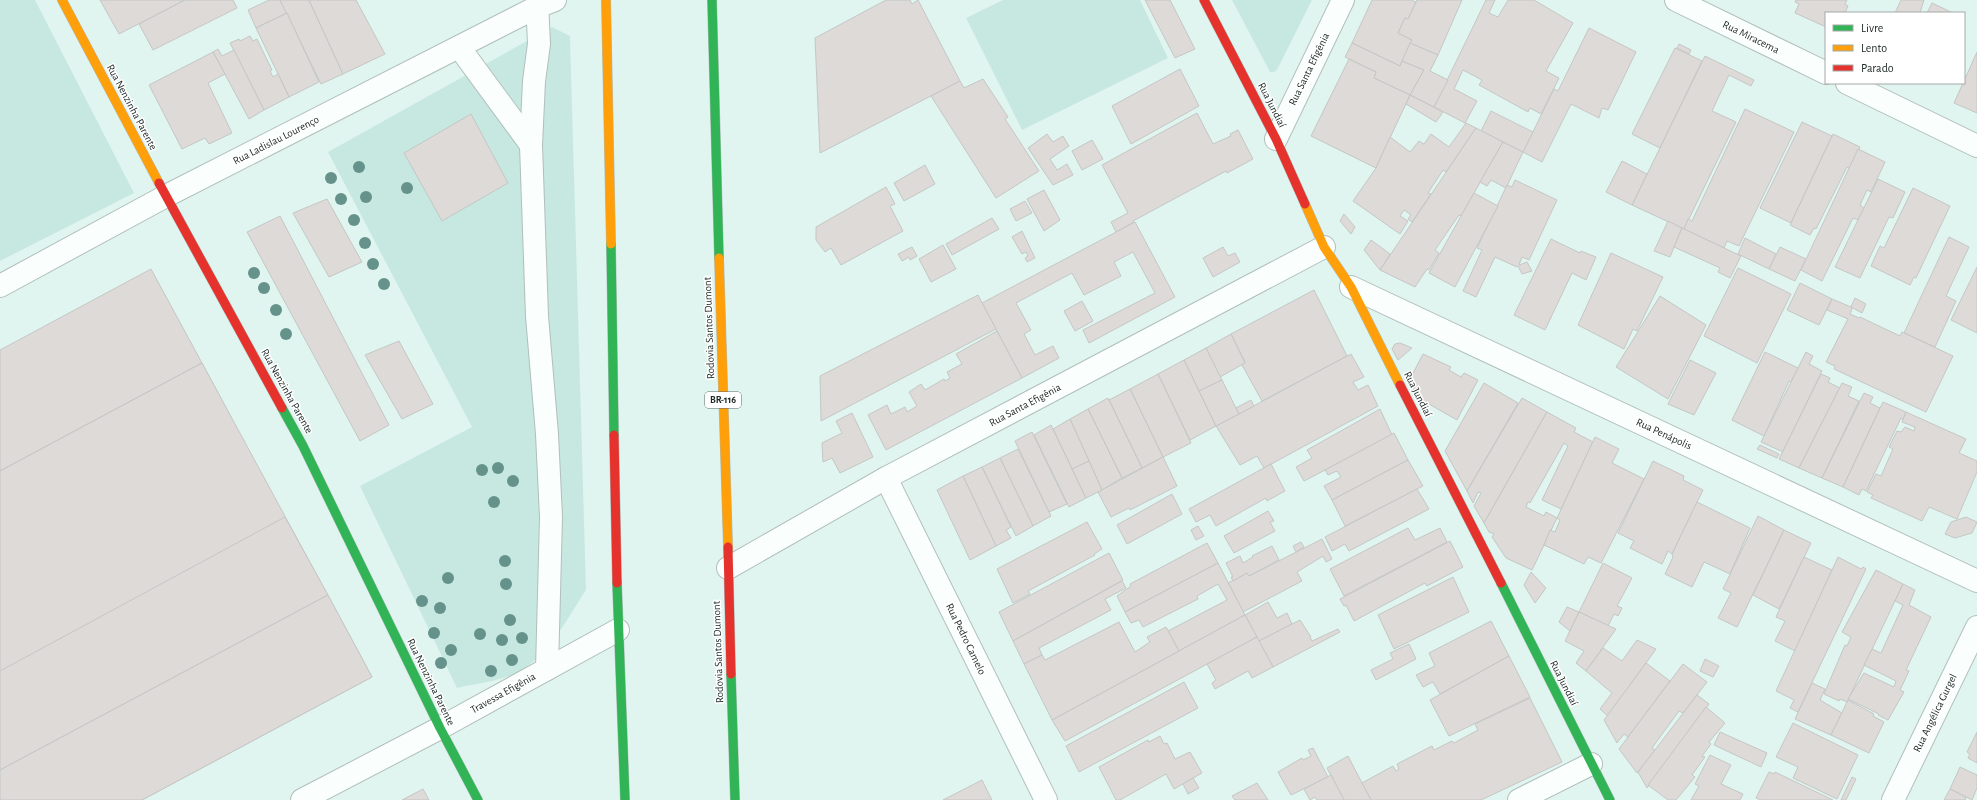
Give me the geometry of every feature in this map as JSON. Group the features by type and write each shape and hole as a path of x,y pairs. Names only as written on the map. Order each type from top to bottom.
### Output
{"main road":[{"name":"Rua Nenzinha Parente","path":"62,0 166,196 303,446 440,728 478,800"},
{"path":"606,0 618,630 625,800"},
{"name":"Rodovia Santos Dumont","path":"712,0 735,800"},
{"name":"Rua Jundiaí","path":"1204,0 1276,139 1324,247 1351,287 1610,800"}],"street":[{"name":"Rua Santa Efigênia","path":"1276,139 1343,0"},
{"name":"Rua Miracema","path":"1676,0 1825,73"},
{"name":"Rua Ladislau Lourenço","path":"0,286 166,196 459,47 543,2"},
{"path":"543,2 534,81 532,145 537,316 547,434 551,517 547,669"},
{"path":"459,47 532,145"},
{"path":"1848,84 1977,146"},
{"name":"Rua Santa Efigênia","path":"728,568 886,478 1324,247"},
{"name":"Rua Penápolis","path":"1351,287 1977,581"},
{"name":"Rua Pedro Camelo","path":"886,478 1046,800"},
{"name":"Rua Angélica Gurgel","path":"1893,800 1977,627"},
{"name":"Travessa Efigênia","path":"302,800 440,728 618,630"},
{"path":"1519,800 1591,764"}],"green space":[{"path":"0,0 35,0 134,193 0,261"},
{"path":"1003,0 1140,0 1168,58 1022,130 966,18"},
{"path":"1232,0 1312,0 1277,70 1274,72 1270,72"},
{"path":"552,27 570,36 586,590 554,640 534,661 522,670 509,676 457,688 360,486 472,427 328,152"}],"building":[{"path":"100,0 185,0 119,34"},
{"path":"185,0 233,0 237,8 153,50 139,24"},
{"path":"269,0 280,0 287,13 256,28 248,10"},
{"path":"280,0 309,0 343,74 321,84"},
{"path":"309,0 356,0 385,54 343,74"},
{"path":"886,0 910,0 912,4 918,0 960,81 820,153 815,38"},
{"path":"1145,0 1170,0 1195,49 1175,58"},
{"path":"1372,0 1411,0 1416,2 1408,19 1405,18 1398,33 1412,40 1400,66 1352,43"},
{"path":"1417,0 1462,0 1438,55 1410,43 1412,40 1398,33 1405,18 1408,19"},
{"path":"1486,0 1495,0 1489,13 1498,17 1508,0 1534,0 1573,23 1546,71 1559,78 1541,114 1530,108 1528,112 1479,85 1482,80 1463,70 1454,89 1477,101 1465,123 1434,107"},
{"path":"1796,0 1847,0 1845,4 1848,6 1845,12 1825,12 1825,27 1795,13 1799,4 1795,2"},
{"path":"1901,0 1924,0 1920,12 1895,12"},
{"path":"1932,3 1951,12 1928,12"},
{"path":"287,13 319,82 289,97 256,28"},
{"path":"1589,28 1636,52 1608,110 1602,108 1599,118 1571,104 1542,162 1523,152 1554,89 1558,91"},
{"path":"250,36 253,41 257,39 272,70 270,71 273,77 278,74 289,97 264,110 230,43 239,39 240,41"},
{"path":"1352,43 1400,66 1402,61 1424,70 1410,95 1374,78 1376,72 1345,57"},
{"path":"1410,43 1438,55 1430,71 1448,80 1434,107 1410,95 1424,70 1402,61"},
{"path":"1679,44 1691,50 1689,54 1677,48"},
{"path":"1675,48 1702,61 1660,148 1632,134"},
{"path":"218,49 222,56 234,50 264,110 249,119 213,52"},
{"path":"213,52 225,74 208,83 232,133 209,144 205,138 182,149 149,85"},
{"path":"1977,52 1977,113 1954,103 1963,84 1965,84 1965,79"},
{"path":"1705,56 1754,80 1751,86 1729,75 1712,111 1736,122 1684,229 1632,205"},
{"path":"1349,59 1376,72 1374,78 1410,95 1376,168 1311,136"},
{"path":"1180,69 1199,106 1131,144 1112,106"},
{"path":"983,79 1008,117 1005,119 1039,171 996,198 931,96 960,81 964,88"},
{"path":"1410,95 1443,112 1436,122 1406,104"},
{"path":"1745,109 1794,132 1739,246 1727,241 1724,248 1684,229 1688,219 1692,221"},
{"path":"1491,111 1533,132 1523,152 1481,131"},
{"path":"1197,113 1213,144 1231,136 1230,134 1238,130 1253,159 1227,173 1226,171 1133,221 1134,222 1116,232 1111,222 1128,213 1102,165"},
{"path":"471,114 508,183 442,221 404,153"},
{"path":"1802,122 1832,136 1791,223 1760,208"},
{"path":"1466,123 1476,128 1446,172 1443,170 1428,193 1431,194 1412,222 1408,219 1411,215 1404,210 1400,216 1408,221 1400,234 1353,201 1376,168 1390,137 1410,152 1419,141 1424,144 1431,134 1449,147"},
{"path":"1476,128 1503,142 1461,216 1459,215 1435,250 1439,253 1429,270 1427,269 1415,287 1380,270"},
{"path":"1047,134 1053,142 1063,136 1069,146 1050,159 1057,170 1067,164 1073,175 1053,185 1028,148"},
{"path":"1833,134 1860,147 1851,166 1849,168 1847,167 1816,229 1814,228 1810,235 1790,225"},
{"path":"1092,140 1103,159 1082,170 1072,151"},
{"path":"1503,142 1523,152 1506,188 1491,180 1487,186 1480,182"},
{"path":"1858,149 1885,162 1871,192 1867,190 1860,205 1864,208 1858,220 1853,218 1822,281 1801,270"},
{"path":"1622,161 1647,174 1632,205 1606,192"},
{"path":"925,165 935,184 904,201 894,183"},
{"path":"1878,179 1905,192 1893,218 1889,217 1860,278 1835,267"},
{"path":"1515,180 1557,200 1529,260 1522,257 1519,265 1527,262 1532,271 1522,274 1518,266 1517,267 1495,257 1476,297 1463,291 1482,250 1477,248 1507,185 1512,187"},
{"path":"886,187 895,204 890,206 903,231 841,265 831,248 825,252 816,240 816,227"},
{"path":"1913,188 1950,206 1916,278 1914,277 1910,285 1871,266 1880,246 1884,248"},
{"path":"1044,190 1060,220 1044,231 1027,199"},
{"path":"1474,193 1498,206 1455,287 1429,273"},
{"path":"327,199 362,262 329,277 293,213"},
{"path":"1025,201 1032,213 1016,221 1010,209"},
{"path":"1344,214 1355,227 1351,234 1340,221"},
{"path":"280,216 389,425 360,441 247,232"},
{"path":"992,218 999,229 952,255 946,244"},
{"path":"1668,221 1682,228 1670,257 1654,251"},
{"path":"1135,222 1175,297 1089,343 1083,330 1155,293 1133,252 1114,262 1121,276 1084,295 1072,273 1016,303 1031,330 1024,334 1035,355 1053,346 1059,358 1022,378 982,303"},
{"path":"1682,228 1741,256 1730,278 1718,272 1720,268 1674,247"},
{"path":"1022,231 1035,258 1027,262 1025,258 1028,256 1026,252 1022,254 1012,237"},
{"path":"1949,237 1969,247 1946,296 1956,301 1935,347 1904,333"},
{"path":"1745,238 1776,254 1769,269 1738,254"},
{"path":"1551,239 1580,253 1581,251 1596,257 1586,280 1572,273 1545,330 1514,315"},
{"path":"1371,240 1390,254 1380,270 1364,250"},
{"path":"943,245 956,269 931,282 919,259"},
{"path":"912,247 917,256 910,260 909,257 902,261 898,254"},
{"path":"1223,247 1228,256 1235,253 1240,262 1213,277 1203,258"},
{"path":"1780,247 1806,259 1795,281 1769,269"},
{"path":"1611,253 1663,277 1637,331 1633,329 1624,349 1578,325"},
{"path":"1977,267 1977,333 1951,320"},
{"path":"1738,268 1791,294 1757,363 1704,336"},
{"path":"151,269 202,363 0,471 0,350"},
{"path":"1800,283 1832,299 1819,325 1787,310"},
{"path":"1314,290 1347,356 1262,401 1242,365 1245,362 1231,334"},
{"path":"978,295 996,329 821,421 820,376"},
{"path":"1660,296 1706,325 1668,399 1616,367"},
{"path":"1855,298 1866,304 1862,313 1851,307"},
{"path":"1832,299 1851,307 1852,309 1850,314 1859,318 1860,317 1900,336 1902,332 1953,356 1926,412 1834,369 1835,366 1826,362 1848,319 1827,310"},
{"path":"1082,301 1093,321 1075,331 1064,311"},
{"path":"997,331 1022,378 886,450 868,415 887,405 891,414 905,407 907,412 917,406 909,392 921,384 925,390 944,379 945,381 950,378 947,372 962,364 956,354"},
{"path":"1231,334 1245,363 1220,377 1206,348"},
{"path":"399,341 433,404 402,419 365,355"},
{"path":"1400,343 1412,348 1398,360 1392,349 1395,344"},
{"path":"1206,348 1222,380 1199,391 1184,360"},
{"path":"1765,352 1798,368 1791,382 1789,381 1764,436 1732,420"},
{"path":"1806,352 1813,356 1809,364 1822,371 1783,452 1761,442"},
{"path":"1351,354 1364,377 1353,382 1358,390 1368,385 1378,406 1264,468 1257,456 1240,465 1216,426"},
{"path":"1423,354 1451,367 1449,370 1461,377 1464,373 1478,380 1457,420 1420,399 1419,400 1409,381"},
{"path":"1184,360 1216,426 1190,440 1158,374"},
{"path":"1690,360 1716,373 1694,415 1668,404"},
{"path":"202,363 244,442 0,572 0,471"},
{"path":"202,363 372,677 142,800 0,800 0,471"},
{"path":"1158,374 1191,443 1163,457 1130,389"},
{"path":"1821,374 1830,378 1828,382 1840,388 1799,468 1779,459"},
{"path":"1222,380 1239,414 1216,426 1199,391"},
{"path":"1484,383 1518,403 1467,491 1445,451"},
{"path":"1842,383 1852,387 1848,396 1859,401 1822,478 1799,468"},
{"path":"1130,389 1163,457 1142,468 1109,400"},
{"path":"1864,393 1873,397 1870,403 1880,408 1843,487 1822,478"},
{"path":"1108,398 1142,468 1122,478 1088,409"},
{"path":"1522,398 1547,412 1484,523 1474,506 1481,493 1478,492 1473,503 1467,491"},
{"path":"1251,400 1254,406 1239,414 1236,408"},
{"path":"1883,402 1906,412 1903,419 1901,418 1866,491 1862,489 1859,495 1843,487"},
{"path":"1088,409 1122,478 1102,490 1070,419"},
{"path":"1380,409 1392,435 1304,481 1296,467 1312,458 1307,450"},
{"path":"1547,412 1576,428 1574,432 1593,442 1561,509 1542,500 1568,446 1564,443 1530,503 1528,502 1526,507 1544,516 1546,512 1557,518 1532,570 1506,558 1492,537 1494,534 1489,532 1484,523"},
{"path":"1906,412 1966,439 1959,453 1977,461 1977,472 1957,519 1929,507 1922,521 1871,498 1873,495 1867,492 1876,474 1881,476 1893,449 1889,447 1897,431 1901,432 1905,427 1914,431 1915,427 1902,422"},
{"path":"852,413 873,457 840,473 832,458 823,462 822,443 842,433 836,421"},
{"path":"1070,419 1089,461 1072,469 1053,429"},
{"path":"1051,425 1086,498 1069,507 1034,435"},
{"path":"1032,432 1067,504 1049,512 1015,441"},
{"path":"1394,433 1408,460 1332,500 1324,486 1341,477 1337,471 1328,475 1325,470"},
{"path":"1595,437 1619,449 1612,463 1644,479 1601,563 1588,557 1584,564 1544,545 1550,530 1555,532 1560,520 1557,518"},
{"path":"1760,445 1779,454 1777,458 1757,449"},
{"path":"1018,449 1051,516 1033,526 1000,458"},
{"path":"1163,457 1177,486 1130,510 1129,508 1111,517 1098,492"},
{"path":"1000,458 1033,526 1016,536 982,467"},
{"path":"1408,460 1423,486 1345,526 1332,500"},
{"path":"1089,461 1102,490 1086,498 1072,469"},
{"path":"1653,461 1684,476 1683,480 1703,490 1672,554 1668,551 1662,564 1630,548 1634,541 1618,533"},
{"path":"1271,464 1285,491 1267,501 1266,498 1216,526 1210,515 1196,522 1189,509"},
{"path":"982,467 1011,527 1006,530 1011,538 996,546 963,476"},
{"path":"963,476 996,546 970,560 937,490"},
{"path":"1417,489 1429,509 1349,551 1345,544 1332,551 1325,537"},
{"path":"1172,494 1182,514 1127,544 1117,525"},
{"path":"1697,502 1750,528 1730,574 1704,562 1692,587 1665,574 1673,557 1672,554"},
{"path":"1268,511 1274,521 1270,522 1275,531 1234,553 1224,536"},
{"path":"1758,516 1784,530 1737,627 1718,618 1731,593 1723,589"},
{"path":"285,517 328,595 0,770 0,671"},
{"path":"1966,517 1977,522 1972,533 1955,538 1945,534 1951,522"},
{"path":"1087,522 1102,549 1094,554 1095,555 1028,591 1030,594 1013,603 997,569"},
{"path":"1198,526 1204,536 1196,540 1191,530"},
{"path":"1408,528 1415,540 1440,528 1447,542 1344,596 1330,569"},
{"path":"1784,530 1811,543 1779,609 1753,595"},
{"path":"1322,539 1332,559 1326,562 1323,556 1297,572 1302,581 1243,612 1228,583 1247,573 1249,576"},
{"path":"1450,541 1463,567 1427,586 1425,583 1354,621 1346,605 1344,606 1340,599"},
{"path":"1301,542 1304,547 1296,552 1293,546"},
{"path":"1207,543 1218,563 1125,612 1117,596 1131,586 1130,584"},
{"path":"1272,546 1279,560 1249,576 1247,573 1233,581 1231,577 1233,577 1226,563 1240,556 1243,563 1253,557 1252,556"},
{"path":"1109,553 1123,580 1013,641 999,612"},
{"path":"1804,557 1832,570 1795,651 1775,641 1785,621 1776,617"},
{"path":"1838,557 1861,569 1863,567 1866,569 1798,712 1790,708 1794,700 1776,691"},
{"path":"1218,563 1245,615 1179,651 1168,631 1227,600 1218,584 1197,596 1198,599 1143,627 1139,620 1131,623 1125,612"},
{"path":"1603,563 1632,578 1617,606 1622,608 1618,616 1614,614 1608,626 1579,612"},
{"path":"1876,570 1903,584 1847,702 1840,699 1839,701 1824,694 1845,645 1847,646 1851,637 1842,632"},
{"path":"1531,572 1546,588 1535,603 1524,585"},
{"path":"1453,577 1469,612 1394,649 1378,615"},
{"path":"1122,581 1126,588 1105,599 1111,610 1039,648 1042,655 1024,664 1013,641"},
{"path":"1903,584 1915,590 1909,605 1931,617 1906,670 1909,671 1900,690 1904,692 1888,720 1848,699 1864,673 1894,687 1896,681 1864,665 1872,649 1881,653 1903,605 1895,601"},
{"path":"328,595 372,677 142,800 0,800 0,770"},
{"path":"1268,602 1277,618 1287,613 1292,624 1259,641 1245,615"},
{"path":"1567,607 1579,612 1570,631 1559,622"},
{"path":"1579,612 1616,629 1586,671 1576,663 1584,651 1565,641"},
{"path":"1245,615 1257,637 1065,741 1052,720"},
{"path":"1300,620 1312,641 1338,629 1340,632 1273,667 1259,641"},
{"path":"1491,621 1509,656 1440,694 1433,682 1423,687 1416,675 1435,666 1429,653"},
{"path":"1119,622 1135,652 1150,642 1147,637 1166,627 1179,651 1052,720 1024,664 1042,655 1045,660"},
{"path":"1257,637 1273,667 1252,678 1248,671 1215,689 1212,683 1216,680 1207,664"},
{"path":"1637,640 1656,649 1608,716 1600,709 1612,693 1586,671 1603,648 1622,661"},
{"path":"1409,644 1416,659 1376,680 1371,670 1393,659 1390,653"},
{"path":"1509,656 1530,697 1449,736 1430,700"},
{"path":"1705,659 1719,666 1713,677 1700,671"},
{"path":"1646,663 1670,681 1628,737 1624,734 1617,743 1604,720"},
{"path":"1683,664 1707,682 1683,713 1679,711 1652,748 1655,750 1637,773 1619,749"},
{"path":"1184,682 1198,708 1079,772 1066,746"},
{"path":"1812,683 1825,689 1820,700 1842,713 1831,735 1795,719"},
{"path":"1697,695 1709,704 1647,788 1638,772"},
{"path":"1530,698 1562,762 1481,800 1371,800 1362,783 1393,766 1396,771 1399,769 1397,764 1432,746 1434,750 1452,741 1454,743 1478,730 1475,724"},
{"path":"1848,700 1874,714 1873,716 1884,722 1869,753 1831,735"},
{"path":"1706,707 1725,723 1709,742 1711,744 1702,756 1705,757 1692,775 1695,777 1676,800 1668,800 1648,785"},
{"path":"1793,723 1858,755 1837,799 1793,778 1798,767 1776,757"},
{"path":"1720,732 1767,753 1761,767 1714,745"},
{"path":"1977,732 1977,763 1968,758 1970,754 1967,752"},
{"path":"1160,736 1164,744 1167,743 1175,759 1190,752 1202,773 1174,789 1166,774 1120,800 1116,800 1099,767 1148,740 1149,742"},
{"path":"1313,748 1328,777 1291,795 1278,772 1302,758 1303,760 1311,756 1308,750"},
{"path":"1710,755 1731,765 1721,784 1743,794 1740,800 1691,800 1699,786 1695,784"},
{"path":"1348,756 1371,800 1344,800 1327,768"},
{"path":"1960,767 1977,775 1977,788 1972,800 1950,789"},
{"path":"1769,772 1774,774 1775,772 1833,800 1761,800 1756,798"},
{"path":"1331,775 1344,800 1317,800 1315,797 1310,800 1304,789"},
{"path":"1852,777 1856,779 1846,800 1841,800"},
{"path":"1193,778 1199,788 1188,794 1183,784"},
{"path":"982,780 992,800 943,800"},
{"path":"1257,783 1268,800 1235,800 1232,796"},
{"path":"423,789 429,800 402,800"},
{"path":"1950,789 1966,797 1965,800 1944,800"}],"traffic: fast":[{"path":"712,0 719,258"},
{"path":"611,244 614,435"},
{"path":"282,408 303,446 440,728 478,800"},
{"path":"617,583 625,800"},
{"path":"1501,583 1610,800"},
{"path":"731,674 735,800"}],"traffic: slow":[{"path":"62,0 159,183"},
{"path":"606,0 611,244"},
{"path":"1305,204 1324,247 1351,287 1400,385"},
{"path":"719,258 728,547"}],"traffic: jam":[{"path":"1204,0 1276,139 1305,204"},
{"path":"159,183 282,408"},
{"path":"1400,385 1501,583"},
{"path":"614,435 617,583"},
{"path":"728,547 731,674"}]}
